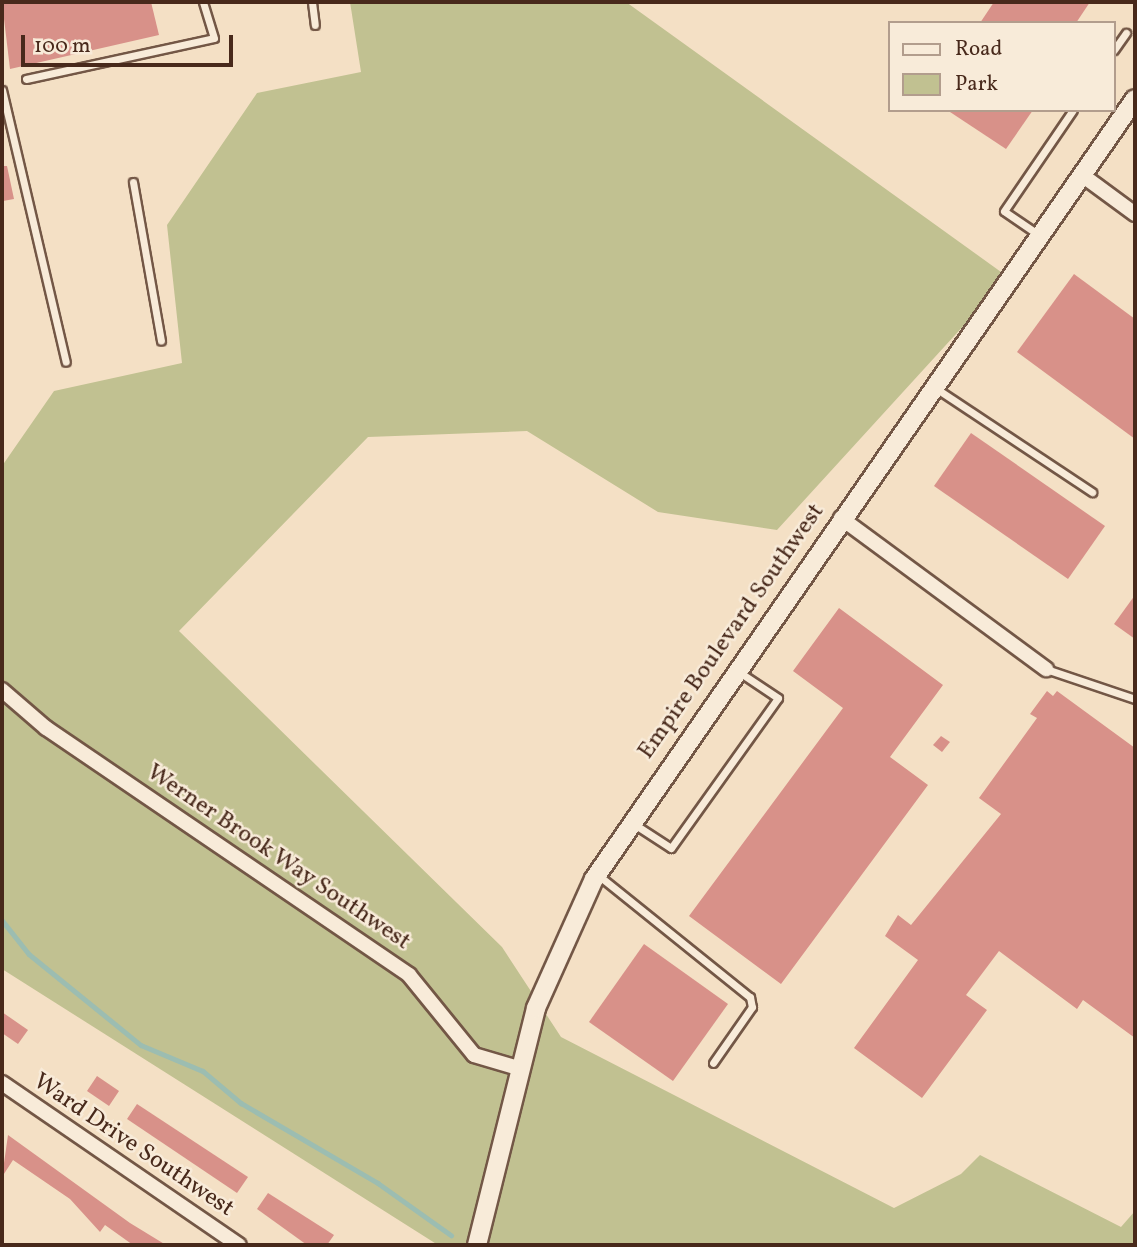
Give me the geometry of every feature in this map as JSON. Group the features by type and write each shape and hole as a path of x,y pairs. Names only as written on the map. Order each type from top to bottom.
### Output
{"street":[{"name":"Empire Boulevard Southwest","path":"477,1245 518,1068 564,940 597,874 629,821 1135,99"},
{"path":"1082,176 1135,214"},
{"path":"841,518 1046,669"},
{"name":"Werner Brook Way Southwest","path":"2,690 46,728 409,975 474,1055 518,1068"},
{"name":"Ward Drive Southwest","path":"2,1083 239,1245"}],"lane":[{"path":"26,79 214,38 203,2"},
{"path":"312,2 315,25"},
{"path":"1116,47 1126,33"},
{"path":"2,90 66,362"},
{"path":"1040,235 1004,211 1072,112"},
{"path":"133,182 161,341"},
{"path":"933,387 1092,492"},
{"path":"629,821 671,848 778,698 736,669"},
{"path":"1046,669 1135,699"},
{"path":"597,874 750,997 752,1007 713,1063"}],"green space":[{"path":"350,2 626,2 1008,277 777,530 658,512 527,431 368,437 179,631 502,947 561,1037 894,1208 961,1174 980,1155 1121,1227 1135,1211 1135,1245 438,1245 2,969 2,466 54,391 182,363 167,225 257,93 361,72"}],"building":[{"path":"2,2 151,2 159,35 10,69"},
{"path":"994,2 1090,2 1077,21 981,21"},
{"path":"950,112 1032,112 1006,149"},
{"path":"2,166 7,166 14,199 3,201"},
{"path":"1074,274 1135,319 1135,439 1017,352"},
{"path":"971,433 1105,526 1068,579 934,486"},
{"path":"1135,595 1135,639 1114,624"},
{"path":"839,608 943,685 890,757 928,785 781,984 689,916 843,708 793,671"},
{"path":"1047,691 1053,696 1057,691 1135,748 1135,1038 1083,1000 1077,1009 999,951 966,995 987,1010 922,1098 854,1048 918,960 885,936 898,915 911,925 1001,814 979,798 1037,718 1030,714"},
{"path":"941,736 950,742 942,752 933,745"},
{"path":"644,944 728,1004 673,1081 589,1022"},
{"path":"2,1012 28,1030 18,1044 2,1033"},
{"path":"97,1076 119,1091 109,1106 87,1091"},
{"path":"137,1104 248,1177 237,1193 127,1119"},
{"path":"8,1135 130,1223 166,1245 133,1245 105,1225 100,1232 70,1199 13,1160 2,1177"},
{"path":"268,1193 334,1235 327,1245 307,1245 257,1209"}],"waterway":[{"path":"2,920 29,954 141,1045 203,1071 241,1103 378,1183 451,1235"}]}
